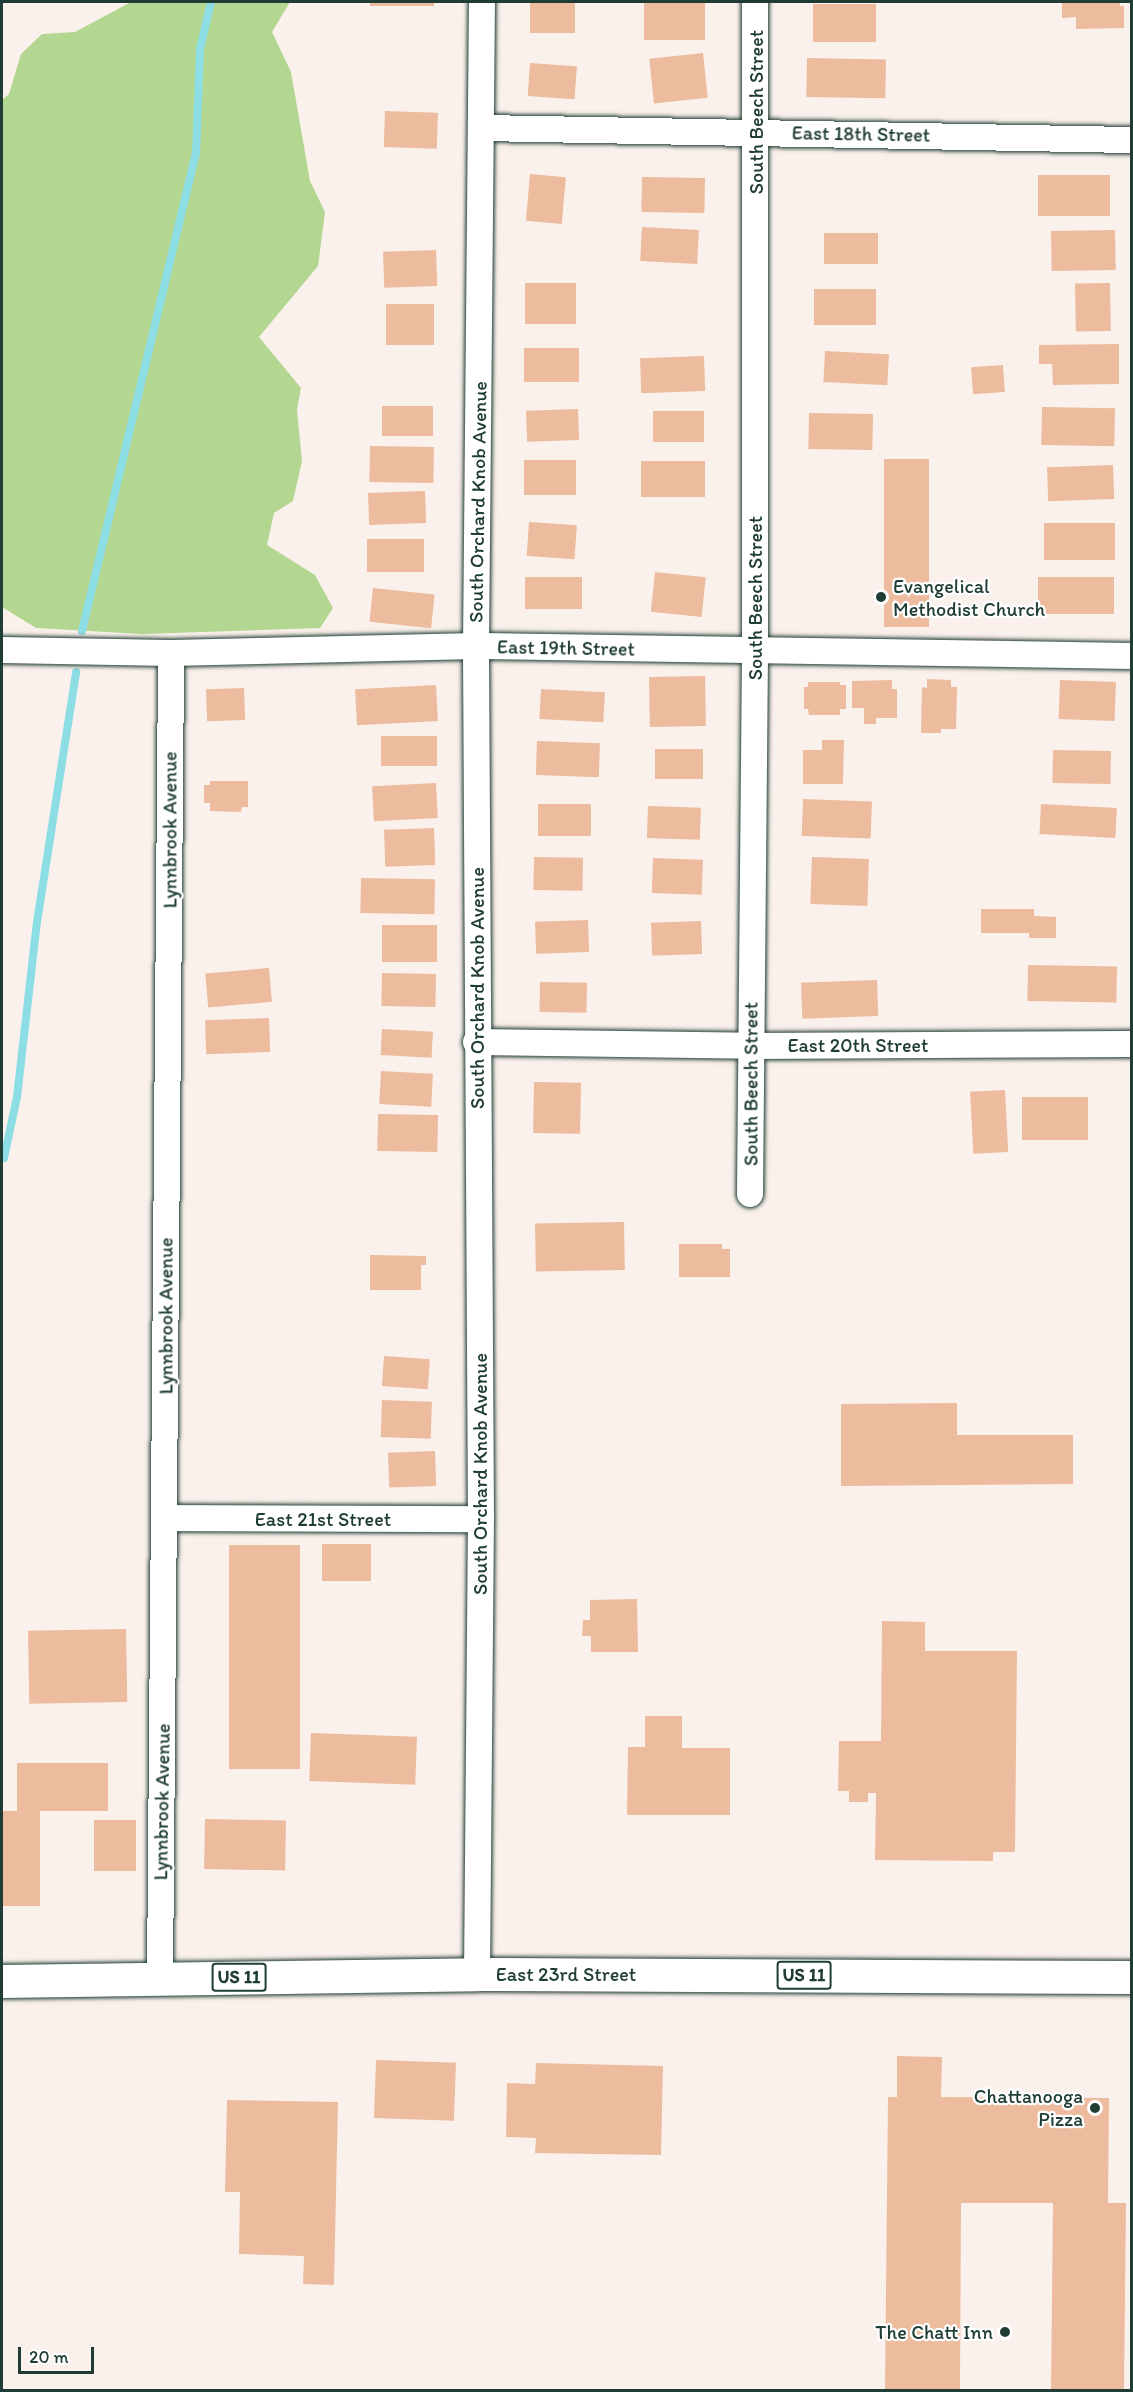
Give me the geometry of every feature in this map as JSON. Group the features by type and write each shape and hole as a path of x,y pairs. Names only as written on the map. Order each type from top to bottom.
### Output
{"main road":[{"name":"East 23rd Street","path":"2,1981 477,1974 1131,1977"}],"street":[{"name":"South Orchard Knob Avenue","path":"477,1974 481,1520 476,1042 476,646 482,2"},
{"name":"South Beech Street","path":"750,1194 755,652 755,2"},
{"name":"East 18th Street","path":"482,128 1131,140"},
{"name":"East 19th Street","path":"2,650 171,653 476,646 1131,656"},
{"name":"Lynnbrook Avenue","path":"160,1978 171,653"},
{"name":"East 20th Street","path":"476,1042 751,1046 1131,1044"},
{"name":"East 21st Street","path":"164,1518 481,1520"}],"green space":[{"path":"131,2 290,2 272,32 291,72 310,181 325,212 318,266 259,337 301,388 297,410 302,461 293,501 274,513 267,545 315,575 333,608 320,628 142,634 36,628 2,607 2,100 9,94 21,54 42,34 75,32"}],"building":[{"path":"370,2 434,2 434,6 370,6"},
{"path":"530,2 575,2 575,33 530,33"},
{"path":"644,2 705,2 705,40 644,40"},
{"path":"1062,2 1120,2 1120,6 1124,6 1124,28 1076,29 1076,17 1062,18"},
{"path":"813,4 876,4 876,42 813,42"},
{"path":"703,53 708,98 654,103 649,59"},
{"path":"807,58 886,59 885,98 806,97"},
{"path":"530,63 577,66 575,99 528,96"},
{"path":"385,111 438,113 437,149 384,147"},
{"path":"530,174 566,177 562,224 526,221"},
{"path":"1038,175 1110,175 1110,216 1038,216"},
{"path":"642,177 705,178 704,213 641,212"},
{"path":"642,227 699,230 697,264 640,261"},
{"path":"1115,230 1116,270 1052,271 1051,231"},
{"path":"824,233 878,233 878,264 824,264"},
{"path":"436,250 437,286 384,288 383,252"},
{"path":"525,283 576,283 576,324 525,324"},
{"path":"1110,283 1111,331 1076,332 1075,284"},
{"path":"814,289 876,289 876,325 814,325"},
{"path":"386,304 434,304 434,345 386,345"},
{"path":"1119,344 1119,384 1053,385 1052,364 1039,364 1039,345"},
{"path":"524,348 579,348 579,382 524,382"},
{"path":"825,351 889,354 887,385 823,382"},
{"path":"704,356 705,391 641,393 640,358"},
{"path":"1003,365 1005,392 973,394 971,367"},
{"path":"382,406 433,406 433,436 382,436"},
{"path":"1042,407 1115,408 1114,446 1041,445"},
{"path":"578,409 579,440 527,442 526,411"},
{"path":"653,411 704,411 704,442 653,442"},
{"path":"809,413 873,414 872,450 808,449"},
{"path":"370,446 434,447 433,483 369,482"},
{"path":"884,459 929,459 929,627 884,627"},
{"path":"524,460 576,460 576,495 524,495"},
{"path":"641,461 705,461 705,497 641,497"},
{"path":"1113,465 1114,499 1048,501 1047,467"},
{"path":"425,491 426,523 369,525 368,493"},
{"path":"529,522 577,525 575,559 527,556"},
{"path":"1044,523 1115,523 1115,560 1044,560"},
{"path":"367,539 424,539 424,572 367,572"},
{"path":"655,572 706,577 702,617 651,612"},
{"path":"525,577 582,577 582,609 525,609"},
{"path":"1038,577 1114,577 1114,614 1038,614"},
{"path":"373,588 435,594 431,628 369,622"},
{"path":"705,676 706,726 650,727 649,677"},
{"path":"927,679 951,680 951,687 957,687 956,729 941,729 941,733 921,733 922,687 927,688"},
{"path":"892,680 892,689 897,689 897,718 876,718 876,724 864,724 864,708 852,708 852,681"},
{"path":"1060,680 1116,682 1115,721 1059,719"},
{"path":"808,682 840,682 840,685 846,685 846,709 840,709 840,715 809,715 808,709 804,709 804,687 808,687"},
{"path":"436,685 438,721 357,725 355,689"},
{"path":"244,688 245,720 207,721 206,689"},
{"path":"541,689 605,692 603,722 539,719"},
{"path":"381,736 437,736 437,766 381,766"},
{"path":"822,740 844,740 843,784 803,784 803,750 822,750"},
{"path":"537,741 600,743 599,777 536,775"},
{"path":"655,749 703,749 703,779 655,779"},
{"path":"1053,750 1111,751 1110,784 1052,783"},
{"path":"210,781 248,781 248,807 242,807 241,812 210,811 210,803 204,803 204,785 210,785"},
{"path":"436,783 438,818 374,821 372,786"},
{"path":"803,799 872,801 871,838 802,836"},
{"path":"538,804 591,804 591,836 538,836"},
{"path":"1041,804 1117,808 1115,838 1039,834"},
{"path":"648,806 701,808 700,840 647,838"},
{"path":"434,828 435,865 385,867 384,830"},
{"path":"534,857 583,858 582,891 533,890"},
{"path":"812,857 869,859 867,906 810,904"},
{"path":"653,858 703,860 702,895 652,893"},
{"path":"361,878 435,879 434,914 360,913"},
{"path":"981,909 1034,909 1034,916 1056,917 1056,938 1029,938 1029,933 981,933"},
{"path":"588,920 589,952 536,954 535,922"},
{"path":"701,921 702,954 652,956 651,923"},
{"path":"382,925 437,925 437,962 382,962"},
{"path":"1028,965 1117,967 1116,1003 1027,1001"},
{"path":"269,968 272,1002 208,1007 205,974"},
{"path":"382,973 436,974 435,1007 381,1006"},
{"path":"877,980 878,1016 802,1019 801,983"},
{"path":"540,982 587,983 586,1013 539,1012"},
{"path":"269,1018 270,1052 206,1054 205,1020"},
{"path":"382,1029 433,1032 432,1058 381,1055"},
{"path":"381,1071 433,1074 431,1107 379,1104"},
{"path":"534,1082 581,1083 580,1134 533,1133"},
{"path":"1005,1090 1008,1152 973,1154 970,1092"},
{"path":"1022,1097 1088,1097 1088,1140 1022,1140"},
{"path":"378,1114 438,1115 437,1152 377,1151"},
{"path":"624,1222 625,1270 536,1272 535,1224"},
{"path":"679,1244 722,1244 722,1249 730,1249 730,1277 679,1277"},
{"path":"370,1255 426,1256 426,1265 421,1265 421,1290 370,1290"},
{"path":"384,1356 430,1359 428,1389 382,1386"},
{"path":"382,1400 432,1402 431,1439 381,1437"},
{"path":"957,1403 957,1435 1073,1435 1073,1484 841,1486 841,1404"},
{"path":"435,1451 436,1486 389,1488 388,1453"},
{"path":"322,1544 371,1544 371,1581 322,1581"},
{"path":"229,1545 300,1545 300,1769 229,1769"},
{"path":"637,1599 638,1652 591,1652 591,1636 582,1636 583,1620 590,1620 590,1600"},
{"path":"882,1621 925,1622 925,1651 1017,1651 1015,1852 993,1852 993,1861 875,1860 876,1793 868,1793 868,1802 849,1802 849,1791 838,1791 839,1741 881,1741"},
{"path":"126,1629 127,1702 29,1704 28,1631"},
{"path":"645,1716 682,1716 682,1748 730,1748 730,1815 627,1815 628,1747 645,1747"},
{"path":"311,1733 417,1737 415,1785 309,1781"},
{"path":"17,1763 108,1763 108,1811 40,1811 40,1906 2,1906 2,1811 17,1811"},
{"path":"205,1819 286,1820 285,1870 204,1869"},
{"path":"94,1820 136,1820 136,1871 94,1871"},
{"path":"897,2056 942,2057 941,2097 1109,2098 1108,2203 1126,2203 1124,2390 1051,2390 1053,2203 961,2203 960,2390 885,2390 888,2097 897,2097"},
{"path":"376,2060 456,2063 454,2121 374,2118"},
{"path":"536,2063 663,2066 661,2155 535,2153 536,2138 506,2137 507,2083 535,2084"},
{"path":"227,2100 338,2102 334,2285 303,2284 304,2256 239,2254 240,2192 225,2192"}],"waterway":[{"path":"82,631 196,154 200,49 211,2"},
{"path":"4,1158 17,1097 37,922 76,672"}],"place":[{"name":"Evangelical Methodist Church","path":"881,597"},
{"name":"Chattanooga Pizza","path":"1095,2108"},
{"name":"The Chatt Inn","path":"1005,2332"}]}
